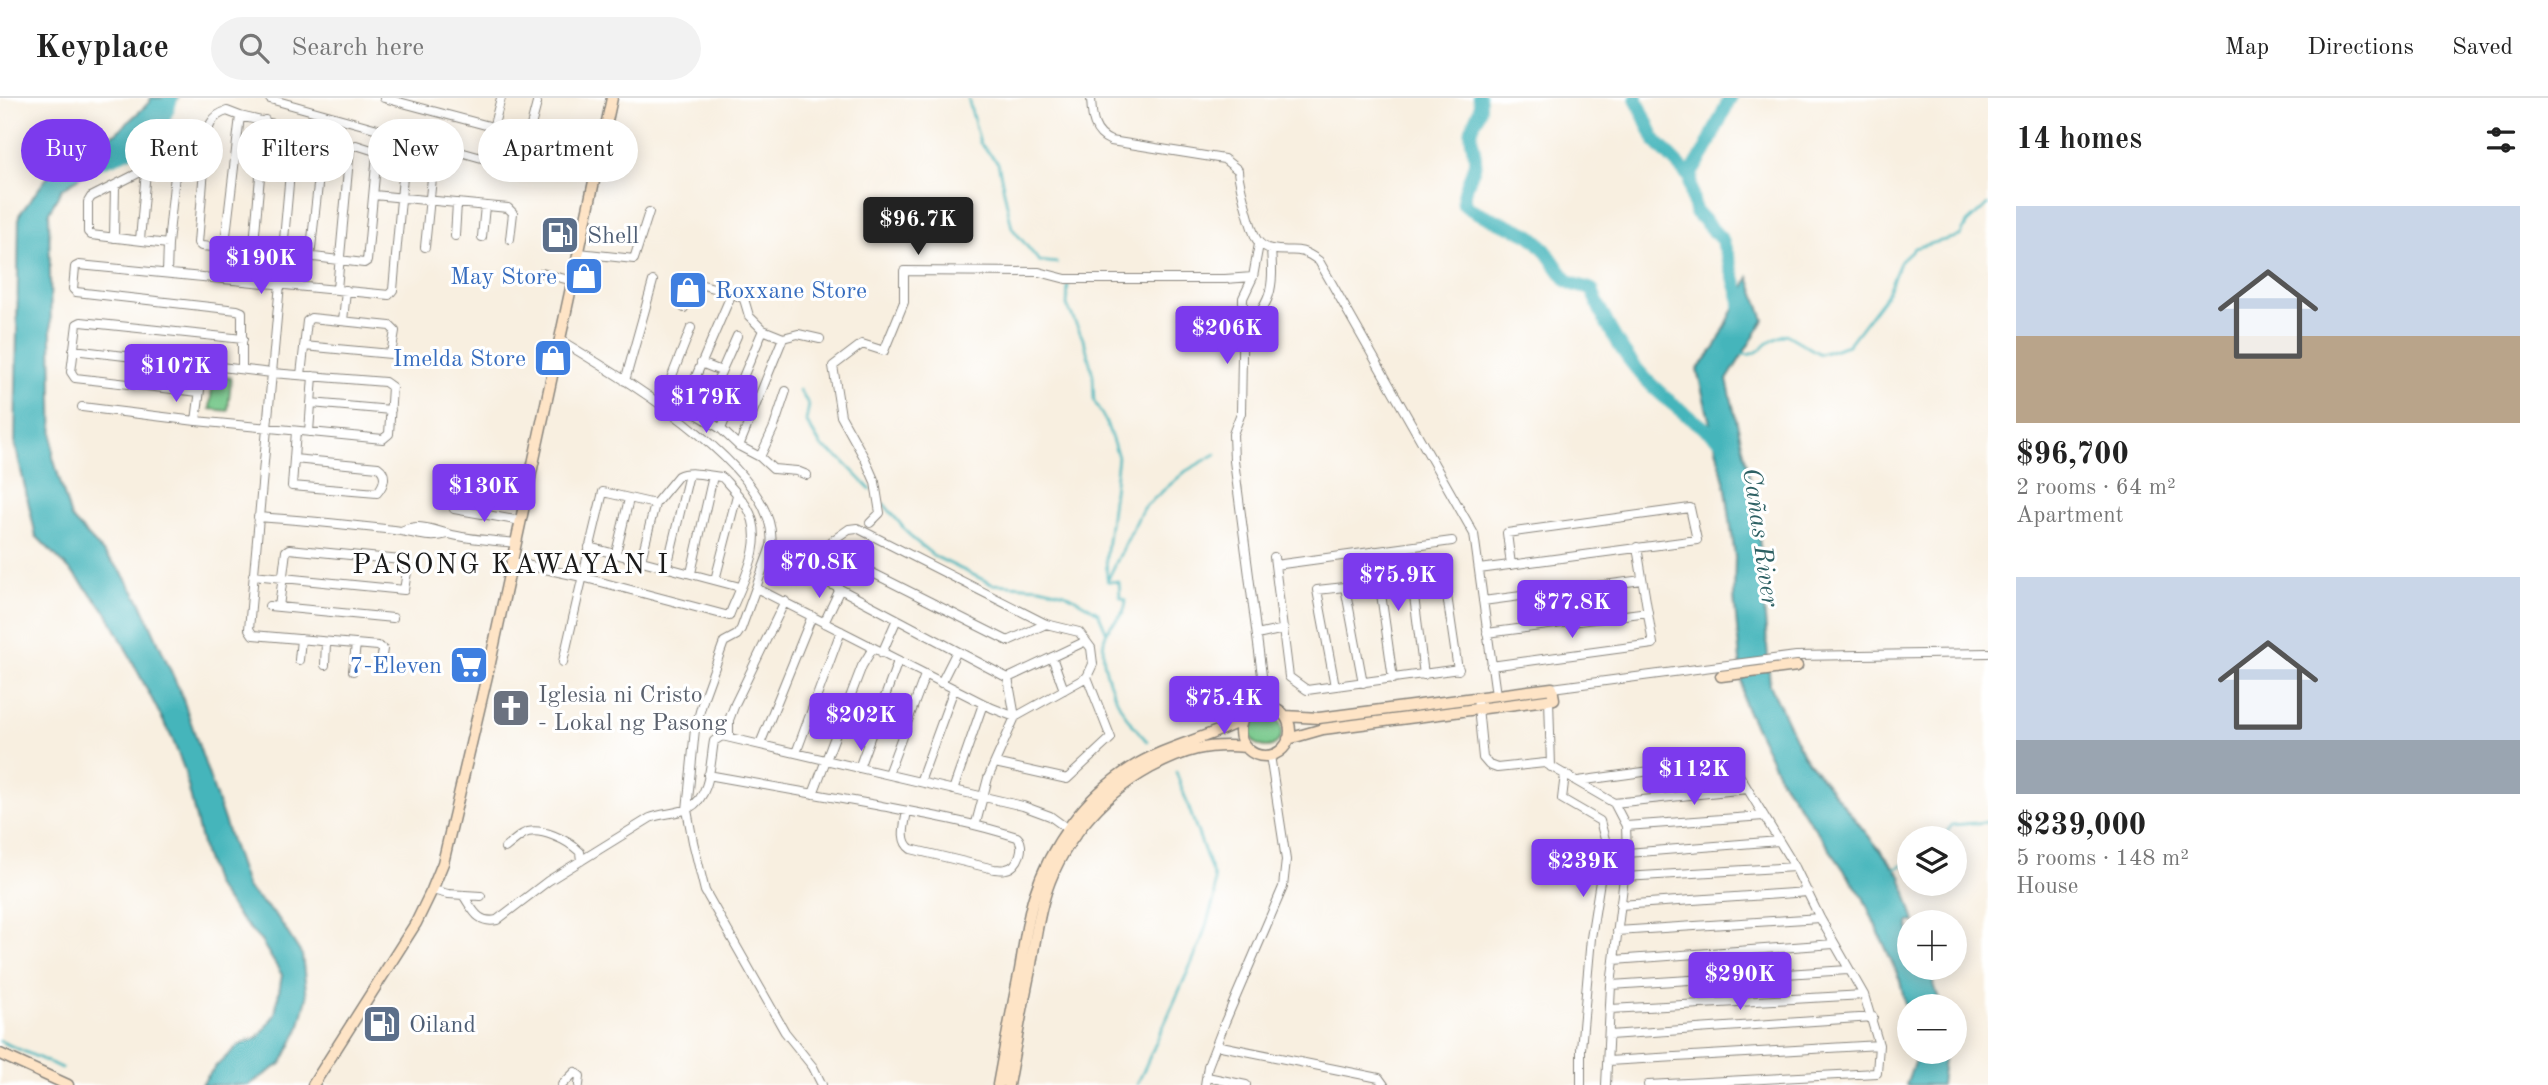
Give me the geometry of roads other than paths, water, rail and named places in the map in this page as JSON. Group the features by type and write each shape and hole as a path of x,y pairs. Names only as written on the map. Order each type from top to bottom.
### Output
{"main road":[{"path":"313,1085 416,923 432,890 448,844 612,98"},
{"path":"1720,671 1796,661"},
{"path":"1285,716 1319,718 1496,695 1552,695"},
{"path":"1288,739 1323,729 1479,709 1552,695"},
{"path":"998,1085 1033,899 1045,866 1105,787 1131,768 1171,747 1219,732 1242,720 1252,710 1266,706 1278,710 1285,716 1290,730 1288,739 1280,750 1269,755 1258,755 1246,747 1223,745 1200,747 1174,755 1136,776 1072,832 1043,901 1008,1085"},
{"path":"1242,720 1240,734 1246,747"},
{"path":"0,1054 68,1085"}],"street":[{"path":"384,98 478,123"},
{"path":"495,119 501,98"},
{"path":"1091,98 1092,122 1102,137 1128,145 1224,159 1238,170 1254,236 1259,244 1271,249 1307,252 1319,261 1474,534 1496,695"},
{"path":"270,99 478,157"},
{"path":"533,119 537,103"},
{"path":"213,119 216,115 230,111 240,116 259,119"},
{"path":"222,278 240,116"},
{"path":"298,256 339,260 364,263 367,261 377,154 375,151 352,145 349,148 339,260 343,321"},
{"path":"125,181 91,197 88,202 86,227 91,235 168,244"},
{"path":"140,240 145,182"},
{"path":"167,272 174,182"},
{"path":"202,182 198,243 201,246 248,250 254,244 260,182"},
{"path":"289,182 250,632 381,647 380,669"},
{"path":"310,257 318,182"},
{"path":"242,369 242,312 76,292 75,267 79,265 167,272 389,295 393,290 402,182"},
{"path":"425,247 432,182"},
{"path":"114,237 115,186"},
{"path":"374,195 511,210 510,239"},
{"path":"455,236 457,203"},
{"path":"482,237 485,206"},
{"path":"579,253 634,259 649,212"},
{"path":"1259,244 1253,276 1243,298 1241,412 1233,435 1234,461 1266,706"},
{"path":"1242,333 1256,319 1270,296 1273,285 1271,249"},
{"path":"870,523 880,513 875,482 841,416 833,366 862,344 884,352 904,302 904,271 1039,272 1066,279 1225,279 1253,276"},
{"path":"542,273 573,281"},
{"path":"625,381 653,281"},
{"path":"684,308 692,282 744,299 749,316 764,330 783,338 798,334 820,339"},
{"path":"673,415 684,404 732,293"},
{"path":"302,375 304,346 307,321 311,318 394,328 394,349 391,354 304,346"},
{"path":"199,391 75,378 71,372 76,329 81,322 243,339"},
{"path":"691,328 668,386 669,390 739,446 760,457 773,469 780,472 797,471 807,475"},
{"path":"721,429 764,330"},
{"path":"702,415 737,336"},
{"path":"739,446 783,338"},
{"path":"560,340 673,415 728,461 750,484 766,511 773,536 739,632 723,642 704,697 695,729 687,810 705,891 785,1032 813,1067 822,1085"},
{"path":"73,350 203,366 385,382 392,387 389,434 383,439 267,429 82,407"},
{"path":"701,363 721,371"},
{"path":"196,421 203,366"},
{"path":"309,432 313,376"},
{"path":"760,457 786,391"},
{"path":"311,403 391,410"},
{"path":"294,459 378,467 384,476 382,487 377,493 287,485 294,459 296,431"},
{"path":"667,566 689,474"},
{"path":"512,562 582,577 729,616 755,551 754,529 747,507 722,477 689,474 678,476 655,504 641,560"},
{"path":"691,573 713,476"},
{"path":"563,662 603,492 655,504"},
{"path":"715,580 737,495"},
{"path":"616,553 629,499"},
{"path":"1479,569 1511,565 1637,547 1697,540 1690,508 1507,533 1511,565"},
{"path":"454,509 521,521"},
{"path":"258,517 401,531 412,526 426,526 448,534 516,544"},
{"path":"1008,678 793,564 849,529 857,528 1045,624 1079,632 1091,648 1093,664 1087,677 1015,717"},
{"path":"1424,675 1412,580 1444,575 1458,670 1424,675 1307,690 1289,677 1275,561 1452,541"},
{"path":"589,547 740,587"},
{"path":"821,547 1008,641 1045,624"},
{"path":"1491,666 1653,644 1637,547"},
{"path":"253,575 282,578 404,590 408,566 401,560 289,549 286,551 282,578 279,607"},
{"path":"1375,551 1393,679"},
{"path":"1483,601 1642,580"},
{"path":"756,587 925,675 1015,717"},
{"path":"1335,686 1317,590 1345,587 1363,683"},
{"path":"824,623 840,589"},
{"path":"729,737 729,720 735,704 785,601"},
{"path":"269,606 393,618"},
{"path":"1487,633 1647,612"},
{"path":"760,744 812,616"},
{"path":"882,653 897,619"},
{"path":"1257,635 1284,629"},
{"path":"796,752 841,631"},
{"path":"299,660 301,639"},
{"path":"325,665 326,642"},
{"path":"1008,678 1086,642"},
{"path":"354,671 356,644"},
{"path":"813,794 862,666 873,648"},
{"path":"941,683 957,651"},
{"path":"1796,661 1988,653"},
{"path":"1052,657 1064,690"},
{"path":"859,768 898,661"},
{"path":"1551,766 1552,695 1720,671"},
{"path":"888,774 925,675"},
{"path":"995,763 1067,779 1111,738 1087,677"},
{"path":"976,824 995,763 1015,717 1008,678"},
{"path":"920,782 954,689"},
{"path":"1477,697 1483,758 1489,765 1497,768 1545,763 1614,803 1626,826 1627,853 1611,985 1606,1085"},
{"path":"953,790 983,704"},
{"path":"463,895 478,918 497,920 548,881 650,818 664,812 687,810 702,796 714,741 722,736 983,797 1041,813 1072,832"},
{"path":"1241,1085 1206,1081 1216,1045 1283,887 1286,860 1269,755"},
{"path":"1578,781 1730,760 1796,867 1819,918 1864,995 1879,1045 1877,1073 1648,1085"},
{"path":"1565,774 1562,799 1600,821 1606,843 1591,938 1581,1049 1581,1085"},
{"path":"708,775 907,811 976,824 1017,837 1022,847 1014,865 1007,869 994,869 911,849 903,839 907,811"},
{"path":"1614,803 1747,789"},
{"path":"1626,826 1764,816"},
{"path":"505,848 523,834 537,831 574,847 580,852 581,861"},
{"path":"1627,853 1779,841"},
{"path":"1624,877 1796,867"},
{"path":"432,890 481,896"},
{"path":"1620,905 1808,892"},
{"path":"1617,931 1819,918"},
{"path":"1614,960 1834,944"},
{"path":"1611,985 1849,970"},
{"path":"1610,1009 1864,995"},
{"path":"1609,1035 1872,1017"},
{"path":"1216,1045 1379,1079 1384,1085"},
{"path":"1608,1061 1879,1045"},
{"path":"562,1085 575,1072 580,1076 579,1085"}],"water":[{"path":"150,98 178,98 166,119 131,119 150,102"},
{"path":"125,125 125,148 111,157 111,135"},
{"path":"44,182 73,182 62,189 49,212 53,457 71,518 120,570 141,603 182,696 247,888 278,918 302,955 307,998 299,1029 282,1063 249,1085 201,1085 215,1067 239,1045 259,1037 275,1014 282,975 261,941 215,885 204,853 184,769 172,738 108,614 76,576 36,536 15,444 19,215"},
{"path":"1749,277 1764,320 1727,380 1757,508 1770,685 1803,755 1897,871 1897,896 1907,896 1911,910 1897,910 1897,973 1863,897 1781,780 1744,704 1734,596 1735,557 1726,489 1697,370 1715,348"},
{"path":"1900,980 1933,980 1937,994 1903,994"},
{"path":"1914,1064 1944,1064 1941,1085 1906,1085"}],"waterway":[{"path":"111,158 131,149 151,135 166,113 171,98"},
{"path":"968,98 980,143 998,163 1012,228 1039,261 1057,263"},
{"path":"1479,98 1479,110 1471,133 1475,162 1464,204 1528,234 1540,244 1567,280 1592,290 1616,340 1629,360 1678,409 1722,441"},
{"path":"1636,98 1655,141 1690,177"},
{"name":"Cañas River","path":"1730,98 1692,172 1690,185 1695,211 1722,240 1741,301 1741,315"},
{"path":"1739,353 1752,354 1786,334 1820,354 1848,345 1886,295 1901,260 1914,248 1960,236 1967,223 1988,204"},
{"path":"1068,285 1067,305 1085,343 1093,375 1094,401 1106,422 1118,457 1106,558 1107,578"},
{"path":"799,390 809,405 806,421 821,446 841,459 871,490"},
{"path":"1147,741 1123,711 1106,672 1104,641 1110,627 1124,611 1126,600 1120,597 1119,582 1107,581 1143,508 1186,471 1216,454"},
{"path":"884,504 912,538 934,556 992,584 1040,587 1065,593 1098,612 1106,631"},
{"path":"1137,1085 1201,942 1215,896 1214,878 1176,772"},
{"path":"1951,826 1988,822"},
{"path":"1893,870 1897,868"},
{"path":"0,1041 62,1068"}],"place":[{"name":"Shell","path":"560,235"},
{"name":"May Store","path":"584,276"},
{"name":"Roxxane Store","path":"688,290"},
{"name":"Imelda Store","path":"553,358"},
{"name":"7-Eleven","path":"469,665"},
{"name":"Iglesia ni Cristo - Lokal ng Pasong","path":"511,708"},
{"name":"Oiland","path":"382,1024"}],"district":[{"name":"PASONG KAWAYAN I","path":"511,563"}]}
